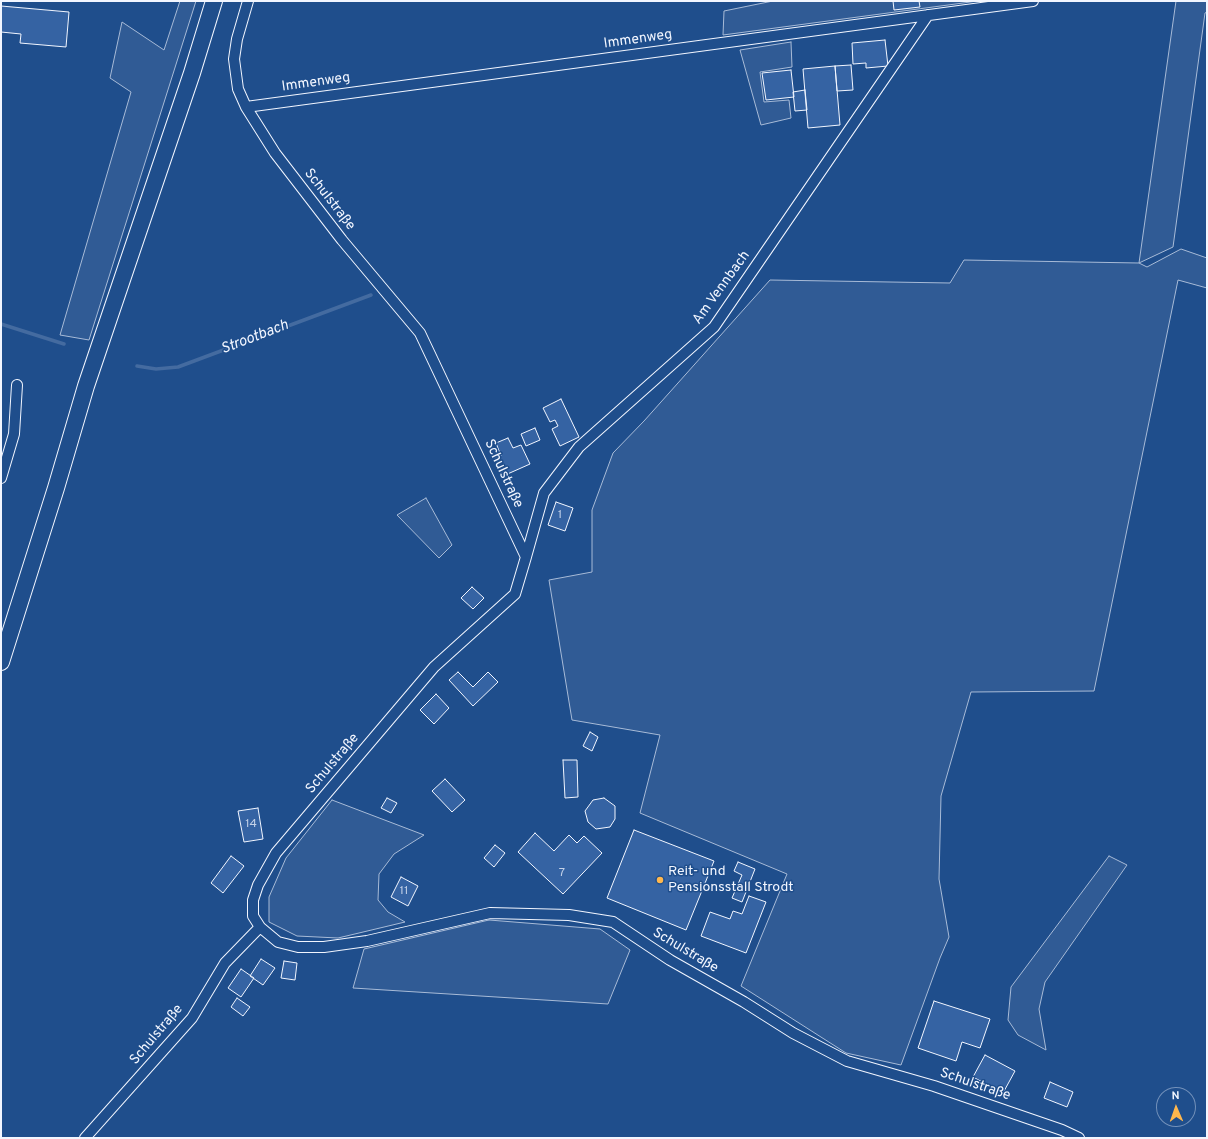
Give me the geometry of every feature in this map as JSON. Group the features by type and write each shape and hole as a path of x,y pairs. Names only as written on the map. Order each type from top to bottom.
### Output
{"main road":[{"path":"1,662 56,488 86,386 192,73 214,1"}],"street":[{"name":"Schulstraße","path":"248,1 237,39 234,58 238,89 246,107 275,153 337,234 420,332 526,557 515,594 434,667 276,853 258,885 253,900 253,916 260,927 278,942 298,947 324,948 367,941 490,913 569,914 613,922 670,960 744,1002 793,1033 847,1061 934,1086 1062,1130 1079,1138"},
{"name":"Immenweg","path":"246,107 1033,1"},
{"name":"Am Vennbach","path":"526,557 544,493 579,447 714,327 928,15"},
{"path":"1,478 14,434 17,385"},
{"name":"Schulstraße","path":"85,1138 192,1018 225,963 260,927"}],"shaded area":[{"path":"180,1 196,1 89,340 60,335 131,92 110,78 122,22 164,50"},
{"path":"773,1 978,1 723,35 724,11"},
{"path":"1176,1 1207,1 1207,12 1205,13 1173,247 1139,263"},
{"path":"791,42 792,67 760,72 764,102 789,100 791,118 761,125 740,50"},
{"path":"1181,249 1207,258 1207,288 1178,280 1094,691 971,692 941,796 939,879 949,937 901,1065 846,1053 741,986 787,874 640,813 660,735 572,720 549,580 592,572 592,510 613,453 644,421 770,280 950,283 964,260 1139,263 1147,267"},
{"path":"426,498 452,545 439,558 397,515"},
{"path":"332,800 424,835 394,854 379,874 378,900 388,912 405,922 338,938 297,936 269,922 269,897 286,858"},
{"path":"1109,856 1127,865 1045,982 1039,1009 1046,1050 1018,1035 1008,1020 1011,987"},
{"path":"489,920 600,929 630,950 608,1004 353,988 364,949"}],"building":[{"path":"893,1 919,1 920,7 894,10"},
{"path":"1,6 69,12 66,47 20,43 21,34 1,32"},
{"path":"885,40 888,66 866,68 866,63 853,64 852,43"},
{"path":"851,65 853,90 837,91 835,66"},
{"path":"835,66 840,125 808,128 803,69"},
{"path":"791,70 794,97 766,100 762,73"},
{"path":"805,90 807,110 795,111 793,92"},
{"path":"561,399 579,437 560,446 552,429 558,426 555,420 550,422 543,408"},
{"path":"535,428 540,440 526,446 521,434"},
{"path":"508,438 513,448 521,445 530,464 503,476 495,458 501,456 496,443"},
{"path":"556,502 573,508 565,531 548,525"},
{"path":"472,587 484,598 473,609 461,598"},
{"path":"458,672 473,687 488,672 498,682 473,706 449,680"},
{"path":"436,694 449,708 434,724 420,710"},
{"path":"590,732 598,737 592,751 583,746"},
{"path":"563,760 577,760 578,797 565,798"},
{"path":"445,779 465,800 452,812 432,791"},
{"path":"387,798 397,803 391,813 381,808"},
{"path":"604,798 615,806 615,819 610,827 596,829 588,822 585,811 593,800"},
{"path":"258,808 263,839 244,842 238,811"},
{"name":"Reit- und Pensionsstall Strodt","path":"634,830 714,861 686,930 607,898"},
{"path":"535,833 554,851 569,835 577,843 584,836 602,853 563,894 518,852"},
{"path":"495,845 505,853 494,867 484,858"},
{"path":"231,856 244,866 223,893 211,883"},
{"path":"738,862 755,869 742,902 732,898 742,875 734,871"},
{"path":"401,877 418,886 408,906 391,897"},
{"path":"749,896 766,902 746,953 701,936 710,912 730,919 733,911 742,914"},
{"path":"261,959 275,968 263,985 250,976"},
{"path":"284,961 297,963 295,980 281,978"},
{"path":"241,969 254,978 241,997 228,988"},
{"path":"237,998 250,1007 243,1016 231,1007"},
{"path":"934,1001 990,1019 980,1048 962,1042 956,1061 918,1048"},
{"path":"985,1055 1015,1071 1003,1093 973,1077"},
{"path":"1050,1082 1073,1092 1067,1107 1044,1098"}],"waterway":[{"name":"Strootbach","path":"137,366 156,369 178,367 371,295"},
{"name":"Strootbach","path":"1,324 64,344"}],"place":[{"name":"Reit- und Pensionsstall Strodt","path":"660,880"}]}
